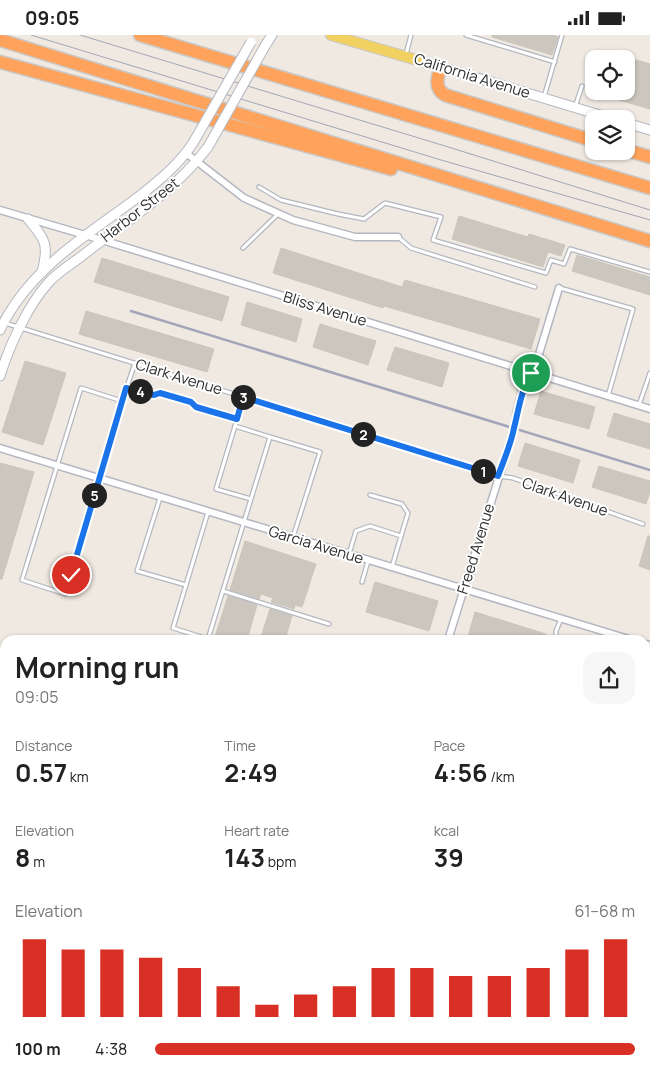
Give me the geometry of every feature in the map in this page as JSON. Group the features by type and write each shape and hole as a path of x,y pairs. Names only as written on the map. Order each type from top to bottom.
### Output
{"highway":[{"path":"140,35 650,188"},
{"path":"0,40 648,240"},
{"path":"0,62 648,240"},
{"path":"441,67 437,84 445,95 585,138"},
{"path":"635,153 650,157"}],"main road":[{"name":"California Avenue","path":"331,35 441,67"}],"street":[{"name":"Harbor Street","path":"0,376 19,327 49,282 179,181 208,147 272,35"},
{"name":"Harbor Street","path":"1,325 23,293 42,273 84,236 124,208 164,176 186,153 253,39"},
{"name":"California Avenue","path":"441,67 585,110"},
{"path":"635,126 650,130"},
{"path":"186,153 244,198 293,220 355,237 398,237"},
{"name":"Bliss Avenue","path":"0,210 650,409"},
{"path":"28,219 40,233 45,243 46,257 42,273"},
{"name":"Freed Avenue","path":"450,635 514,429 524,387 536,364 560,288"},
{"name":"Garcia Avenue","path":"0,448 612,635"}],"lane":[{"path":"405,56 412,35"},
{"path":"466,35 554,62"},
{"path":"544,98 562,35"},
{"path":"575,107 582,86"},
{"path":"259,187 281,200 364,219 385,203 441,217 433,240 546,273 552,260 564,263 570,249 650,272"},
{"path":"243,248 279,214"},
{"path":"398,237 411,248 535,287"},
{"path":"560,288 633,309 608,396"},
{"name":"Clark Avenue","path":"1,325 19,327 498,476 513,478 643,524"},
{"path":"122,401 81,388 22,580 65,594 135,363"},
{"path":"639,406 650,373"},
{"path":"126,388 154,395 160,393 191,402 196,407 237,419"},
{"path":"243,397 216,489 251,499"},
{"path":"235,426 320,452 293,538"},
{"path":"209,635 270,437"},
{"path":"370,495 402,503 408,513 391,568"},
{"path":"160,497 137,571 186,585"},
{"path":"195,635 173,628 208,512"},
{"path":"349,555 356,531 370,527 401,536"},
{"path":"362,583 368,561"},
{"path":"223,591 328,624"},
{"path":"556,635 561,619"}],"building":[{"path":"492,35 553,35 558,37 552,55 492,37"},
{"path":"635,60 650,64 650,109 620,100 635,100"},
{"path":"459,216 528,237 529,234 565,245 561,256 548,252 543,267 452,239"},
{"path":"281,248 402,287 405,280 540,319 531,349 384,306 383,308 273,273"},
{"path":"577,255 650,277 650,295 572,271"},
{"path":"102,258 229,297 222,321 94,282"},
{"path":"247,302 302,319 296,342 241,325"},
{"path":"86,311 214,349 207,372 79,334"},
{"path":"320,324 376,341 368,365 313,347"},
{"path":"395,347 449,363 442,387 387,370"},
{"path":"25,361 66,373 43,445 2,432"},
{"path":"541,391 595,407 589,429 534,414"},
{"path":"614,413 650,424 650,449 607,436"},
{"path":"525,443 580,460 573,483 518,466"},
{"path":"0,463 34,472 2,579 0,579"},
{"path":"599,466 650,481 650,492 646,504 592,487"},
{"path":"648,536 650,536 650,570 639,566"},
{"path":"245,541 316,564 302,607 295,605 294,609 271,602 273,598 261,594 259,599 230,590"},
{"path":"375,582 438,601 429,631 366,612"},
{"path":"228,596 257,605 248,635 216,635"},
{"path":"270,609 292,616 286,635 262,635"},
{"path":"475,612 546,634 546,635 468,635"}],"tram line":[{"path":"31,35 441,160 650,220"},
{"path":"80,35 650,210"}],"railway":[{"path":"131,311 650,470"}],"route":[{"path":"71,575 126,388 154,395 160,393 191,402 196,407 237,419 243,397 498,476 514,429 524,387 531,373"}]}
